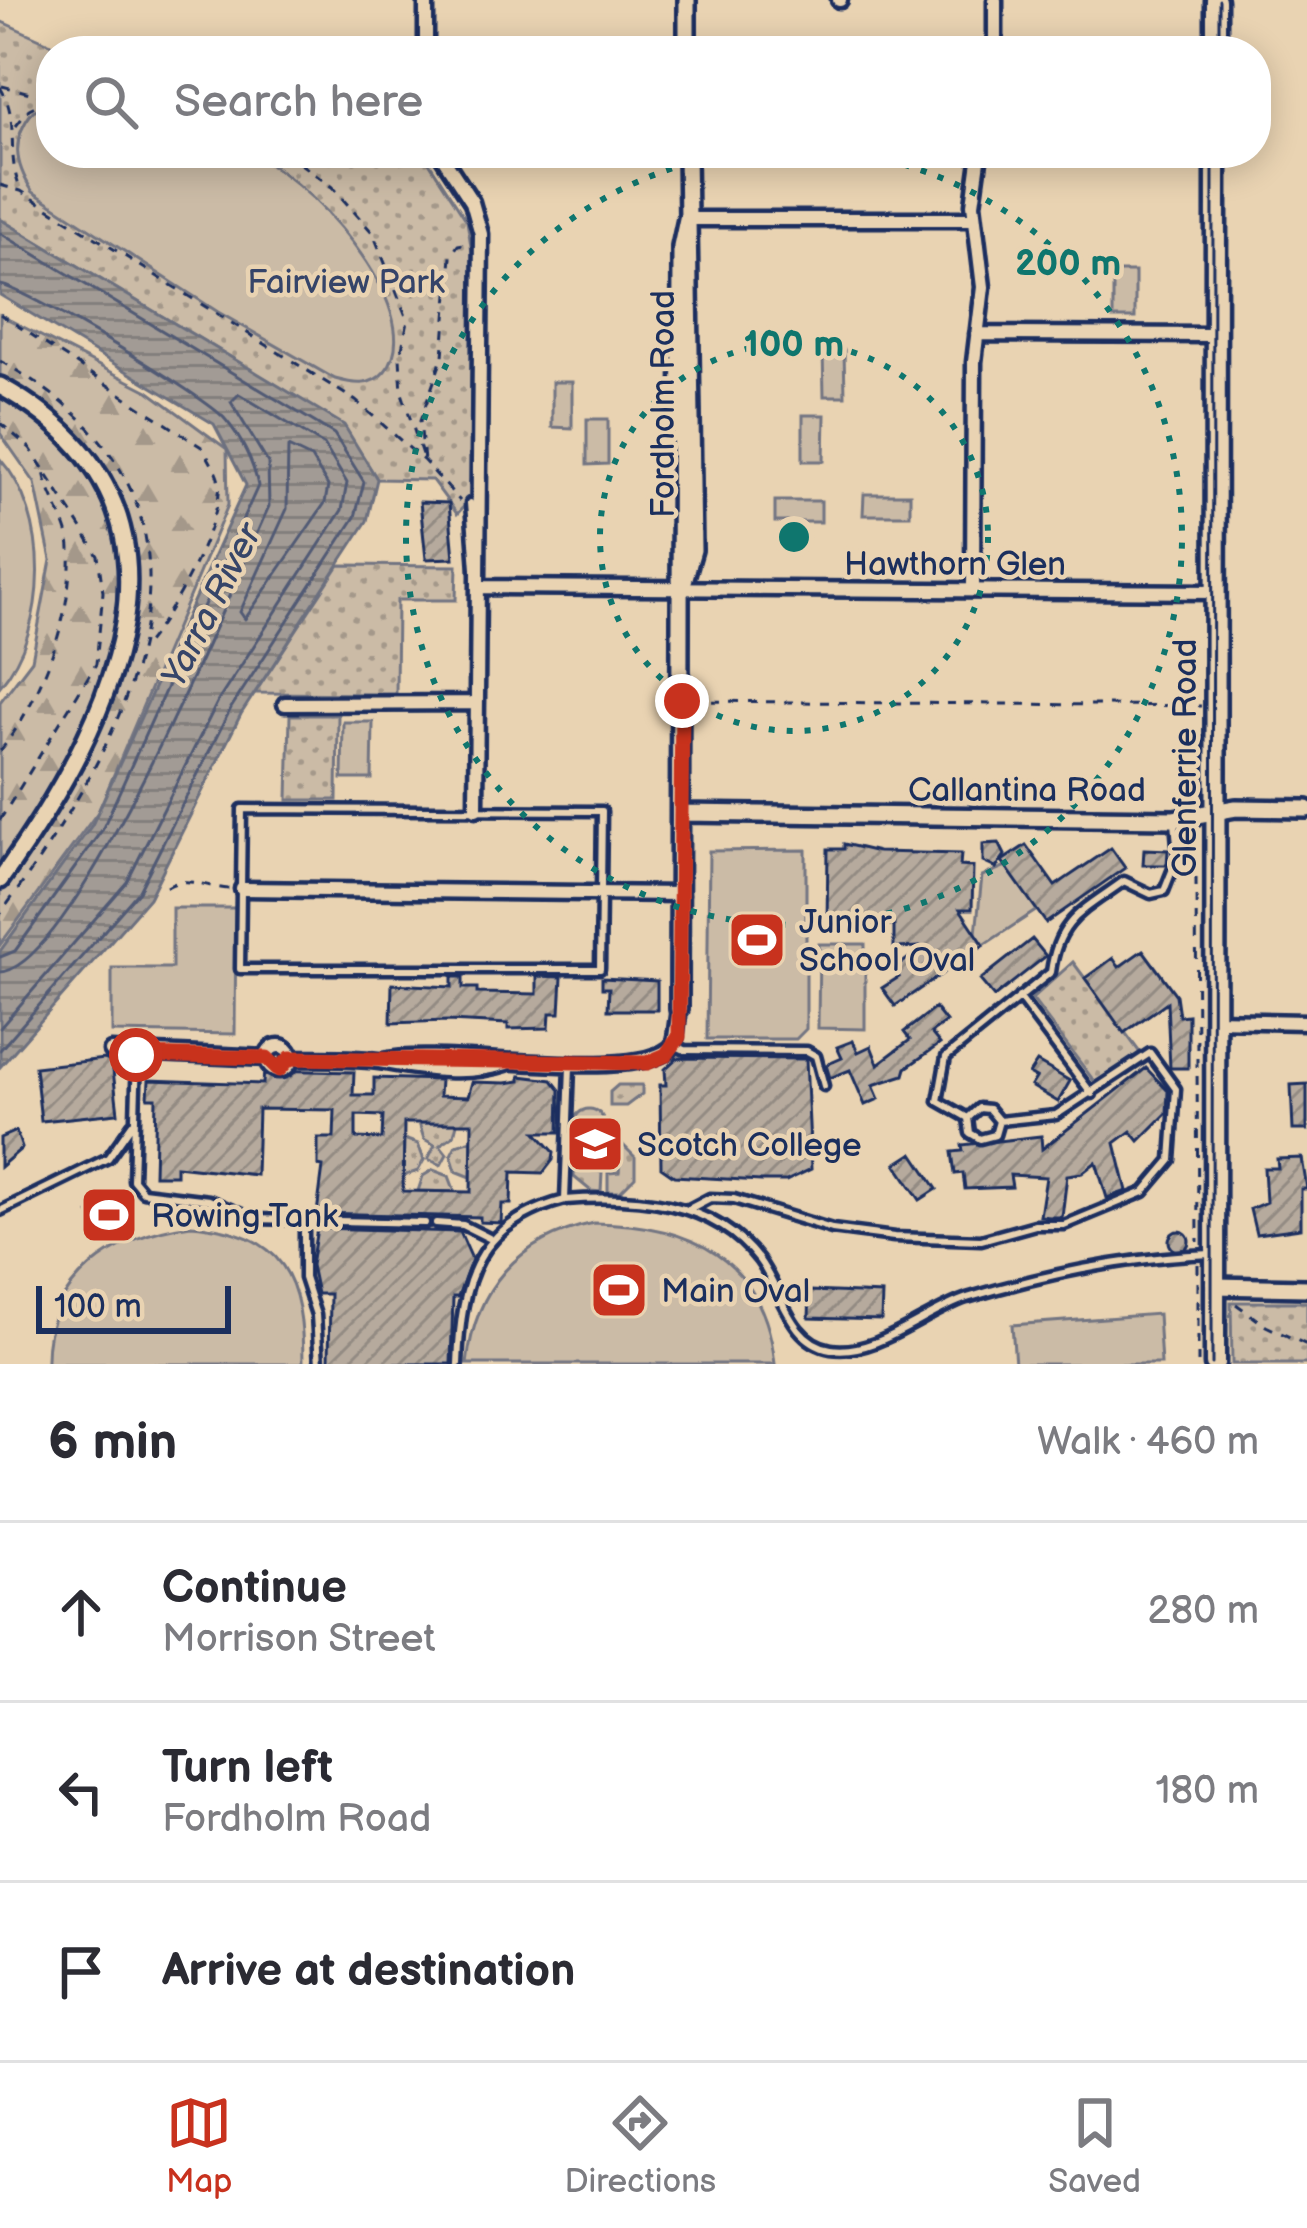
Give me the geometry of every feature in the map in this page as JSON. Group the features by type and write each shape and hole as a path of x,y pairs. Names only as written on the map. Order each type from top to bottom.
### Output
{"main road":[{"path":"1216,0 1216,36"},
{"name":"Glenferrie Road","path":"1215,1364 1215,1286 1206,1254 1214,1020 1216,168"}],"street":[{"path":"426,0 426,36"},
{"path":"687,0 687,36"},
{"path":"995,0 995,36"},
{"path":"450,168 472,202 482,244 476,809"},
{"name":"Fordholm Road","path":"679,1010 681,247 687,219 687,168"},
{"path":"973,590 977,334 983,273 973,219 978,168"},
{"path":"687,219 973,219"},
{"path":"977,334 1215,335"},
{"path":"0,386 56,423 92,467 118,522 130,595 123,648 102,709 46,816 0,880"},
{"name":"Hawthorn Glen","path":"478,587 1215,592"},
{"path":"285,704 477,703"},
{"name":"Callantina Road","path":"681,818 1174,819 1307,809"},
{"path":"242,889 681,894"},
{"path":"111,1052 267,1058 279,1046 290,1058 486,1070 507,1063 647,1063 674,1046 679,1010"},
{"path":"1214,1020 1307,1022"},
{"path":"1215,1286 1307,1288"}],"lane":[{"path":"466,504 470,566 478,587"},
{"path":"242,808 602,811 600,969 240,969 242,889 242,808"},
{"path":"968,1118 938,1100 946,1057 1051,972 1056,938 1088,907 1124,881 1151,894 1164,891 1178,856 1174,819"},
{"path":"1019,997 1092,1094"},
{"path":"674,1046 807,1051 816,1056 824,1086"},
{"path":"689,1209 710,1198 734,1198 754,1209 832,1229 894,1238 981,1240 1035,1225 1064,1225 1144,1192 1172,1160 1178,1096 1150,1053 1056,1115 999,1121 984,1108 968,1118"},
{"path":"136,1055 133,1180 142,1192 209,1200 253,1219 425,1223"},
{"path":"566,1200 571,1063"},
{"path":"968,1118 970,1133 980,1139 995,1135 999,1121"},
{"path":"0,1211 108,1158 134,1120"},
{"path":"458,1364 463,1304 491,1239 530,1211 566,1200 638,1200 689,1209 728,1232 759,1260 806,1340 838,1350 871,1344 960,1301 1025,1281 1105,1264 1206,1254"},
{"path":"304,1222 304,1277 316,1315 319,1364"},
{"path":"436,1223 463,1225 491,1239"}],"path":[{"path":"0,87 36,95"},
{"path":"0,87 15,127 12,169 21,191"},
{"path":"15,127 36,106"},
{"path":"306,168 332,187 373,233 408,321 400,357 402,393 424,461"},
{"path":"0,185 21,191 356,401 466,504"},
{"path":"424,461 420,421 443,356 451,256 462,243 482,244"},
{"path":"0,314 202,448 214,468 217,503 202,542 161,626 144,646"},
{"path":"0,423 30,448 98,556 103,639 96,664 0,820"},
{"path":"0,751 30,708 64,599 71,546 49,500 44,469"},
{"path":"0,914 63,830 90,783 130,695 151,611"},
{"path":"682,701 1214,706"},
{"path":"1196,878 1206,1254 1198,1364"},
{"path":"166,887 178,880 194,881 205,889 242,889"},
{"path":"1236,1304 1265,1327 1307,1342"}],"green space":[{"name":"Fairview Park","path":"0,21 36,37 36,168 433,168 467,221 472,252 470,500 457,514 432,480 377,479 343,425 0,219"},
{"path":"33,111 36,168 275,168 297,184 354,244 377,279 392,314 395,345 385,371 368,382 335,379 218,312 33,192 19,161 18,141"},
{"path":"1113,272 1135,272 1135,318 1113,318"},
{"path":"0,315 148,391 227,449 228,505 98,812 0,945 0,702 32,660 51,560 35,483 0,433"},
{"path":"823,350 844,350 845,396 824,396"},
{"path":"552,382 572,382 572,428 552,427"},
{"path":"803,415 825,415 824,461 803,461"},
{"path":"587,419 608,419 608,464 587,465"},
{"path":"0,459 17,482 28,510 38,572 28,634 0,686"},
{"path":"864,494 910,494 910,515 863,515"},
{"path":"775,501 821,501 821,522 775,522"},
{"path":"339,565 457,566 456,600 397,600 396,694 255,693"},
{"path":"290,715 338,715 337,800 288,800"},
{"path":"343,722 373,722 372,779 342,779"},
{"name":"Junior School Oval","path":"806,850 806,1029 796,1039 707,1039 709,851"},
{"path":"1006,866 1037,910 984,945 976,933 982,876"},
{"path":"172,908 236,908 235,1034 112,1032 112,968 172,968"},
{"path":"819,944 865,944 865,1029 818,1028"},
{"path":"1073,962 1141,1054 1097,1085 1032,999"},
{"path":"618,1085 642,1085 642,1094 626,1106 610,1106 610,1092"},
{"path":"589,1109 600,1113 604,1124 600,1135 589,1139 578,1135 574,1124 578,1113"},
{"path":"419,1123 457,1123 454,1135 440,1145 447,1154 441,1165 428,1159 435,1145 424,1139"},
{"path":"404,1139 418,1144 424,1160 418,1171 403,1176"},
{"path":"472,1140 471,1177 456,1171 451,1155 456,1145"},
{"path":"575,1142 602,1143 602,1152 592,1153 592,1171 602,1172 601,1192 591,1191 574,1177"},
{"path":"609,1143 621,1143 635,1157 635,1177 620,1192 608,1192 608,1173 619,1172 620,1154 608,1152"},
{"path":"433,1170 449,1176 455,1192 418,1191 423,1176"},
{"name":"Rowing Tank","path":"121,1198 129,1217 97,1231 89,1213"},
{"name":"Main Oval","path":"594,1223 662,1231 717,1254 756,1298 775,1364 467,1364 480,1312 505,1271 543,1241"},
{"path":"191,1225 249,1238 283,1266 299,1308 303,1364 47,1364 49,1334 58,1308 90,1267 136,1239"},
{"path":"1231,1302 1307,1302 1307,1364 1232,1364"},
{"path":"1158,1314 1161,1364 1015,1364 1012,1325"}],"water":[{"name":"Yarra River","path":"0,219 344,425 377,479 367,521 241,714 149,898 0,1067 0,951 92,825 246,485 214,424 0,295"}],"building":[{"path":"420,502 449,503 454,558 426,559"},
{"path":"999,843 1005,855 996,868 983,862 983,844"},
{"path":"844,844 878,852 961,854 960,866 973,867 972,909 960,909 984,945 895,1006 882,988 899,977 894,969 924,947 894,948 894,925 827,924 828,849 844,849"},
{"path":"1026,845 1055,886 1111,848 1125,868 1046,923 1002,861"},
{"path":"1144,849 1168,850 1167,865 1143,865"},
{"path":"1032,939 1046,956 994,997 980,980"},
{"path":"1143,950 1176,995 1179,1016 1188,1015 1188,1068 1170,1068 1167,1002 1124,1033 1085,978 1113,958 1119,967"},
{"path":"537,976 562,977 560,1013 550,1013 549,1028 508,1029 508,1024 448,1021 391,1023 392,984 452,987 452,977 463,977 463,988 477,988 477,993 537,994"},
{"path":"602,978 657,981 657,1010 608,1010 609,988 602,988"},
{"path":"935,1008 946,1022 931,1033 940,1044 906,1068 904,1075 873,1085 879,1099 865,1105 850,1070 830,1078 826,1065 842,1058 837,1047 853,1041 858,1052 871,1046 878,1064 910,1040 904,1032"},
{"path":"677,1058 806,1059 811,1169 786,1181 761,1181 674,1176 661,1167 660,1085 666,1085 665,1069"},
{"path":"112,1062 118,1113 41,1121 35,1067"},
{"path":"1037,1062 1070,1081 1058,1102 1031,1086 1036,1078 1029,1074"},
{"path":"1146,1068 1168,1091 1167,1113 1139,1141 1131,1131 1115,1143 1127,1191 1107,1198 1096,1162 1082,1173 1067,1175 1062,1217 1050,1217 1040,1216 1046,1177 1010,1175 1012,1187 965,1189 963,1173 955,1174 952,1152 963,1151 962,1145 1041,1136 1042,1149"},
{"path":"264,1070 354,1072 353,1095 374,1095 374,1078 440,1080 439,1096 468,1097 472,1082 506,1083 520,1081 520,1076 552,1080 560,1090 559,1132 536,1132 554,1152 553,1160 543,1173 512,1172 511,1204 502,1204 501,1223 480,1222 480,1217 317,1213 323,1167 318,1166 318,1138 334,1138 335,1110 258,1109 256,1175 176,1166 176,1175 154,1175 156,1098 148,1098 149,1080 263,1084","holes":["356,1115 383,1116 382,1139 356,1138","404,1123 472,1123 471,1192 403,1191"]},
{"path":"1307,1084 1307,1130 1293,1130 1291,1085"},
{"path":"16,1131 22,1148 0,1167 0,1138"},
{"path":"913,1153 937,1189 920,1200 896,1164"},
{"path":"1302,1158 1307,1189 1301,1189 1301,1228 1256,1234 1250,1209 1266,1202 1264,1168 1278,1168 1277,1159"},
{"path":"317,1228 460,1232 472,1259 458,1297 453,1297 451,1364 329,1364 330,1294 317,1294 311,1265"},
{"path":"1179,1231 1189,1241 1179,1251 1169,1241"},
{"path":"810,1291 882,1294 881,1320 809,1318"}],"tram line":[{"path":"1219,0 1219,36"},
{"path":"1212,1364 1213,168"}],"place":[{"name":"Junior School Oval","path":"757,940"},
{"name":"Scotch College","path":"595,1144"},
{"name":"Rowing Tank","path":"109,1215"},
{"name":"Main Oval","path":"619,1290"}],"route":[{"path":"136,1055 267,1058 279,1070 290,1058 383,1061 407,1056 507,1063 647,1063 666,1055 679,1037 682,701"}]}
